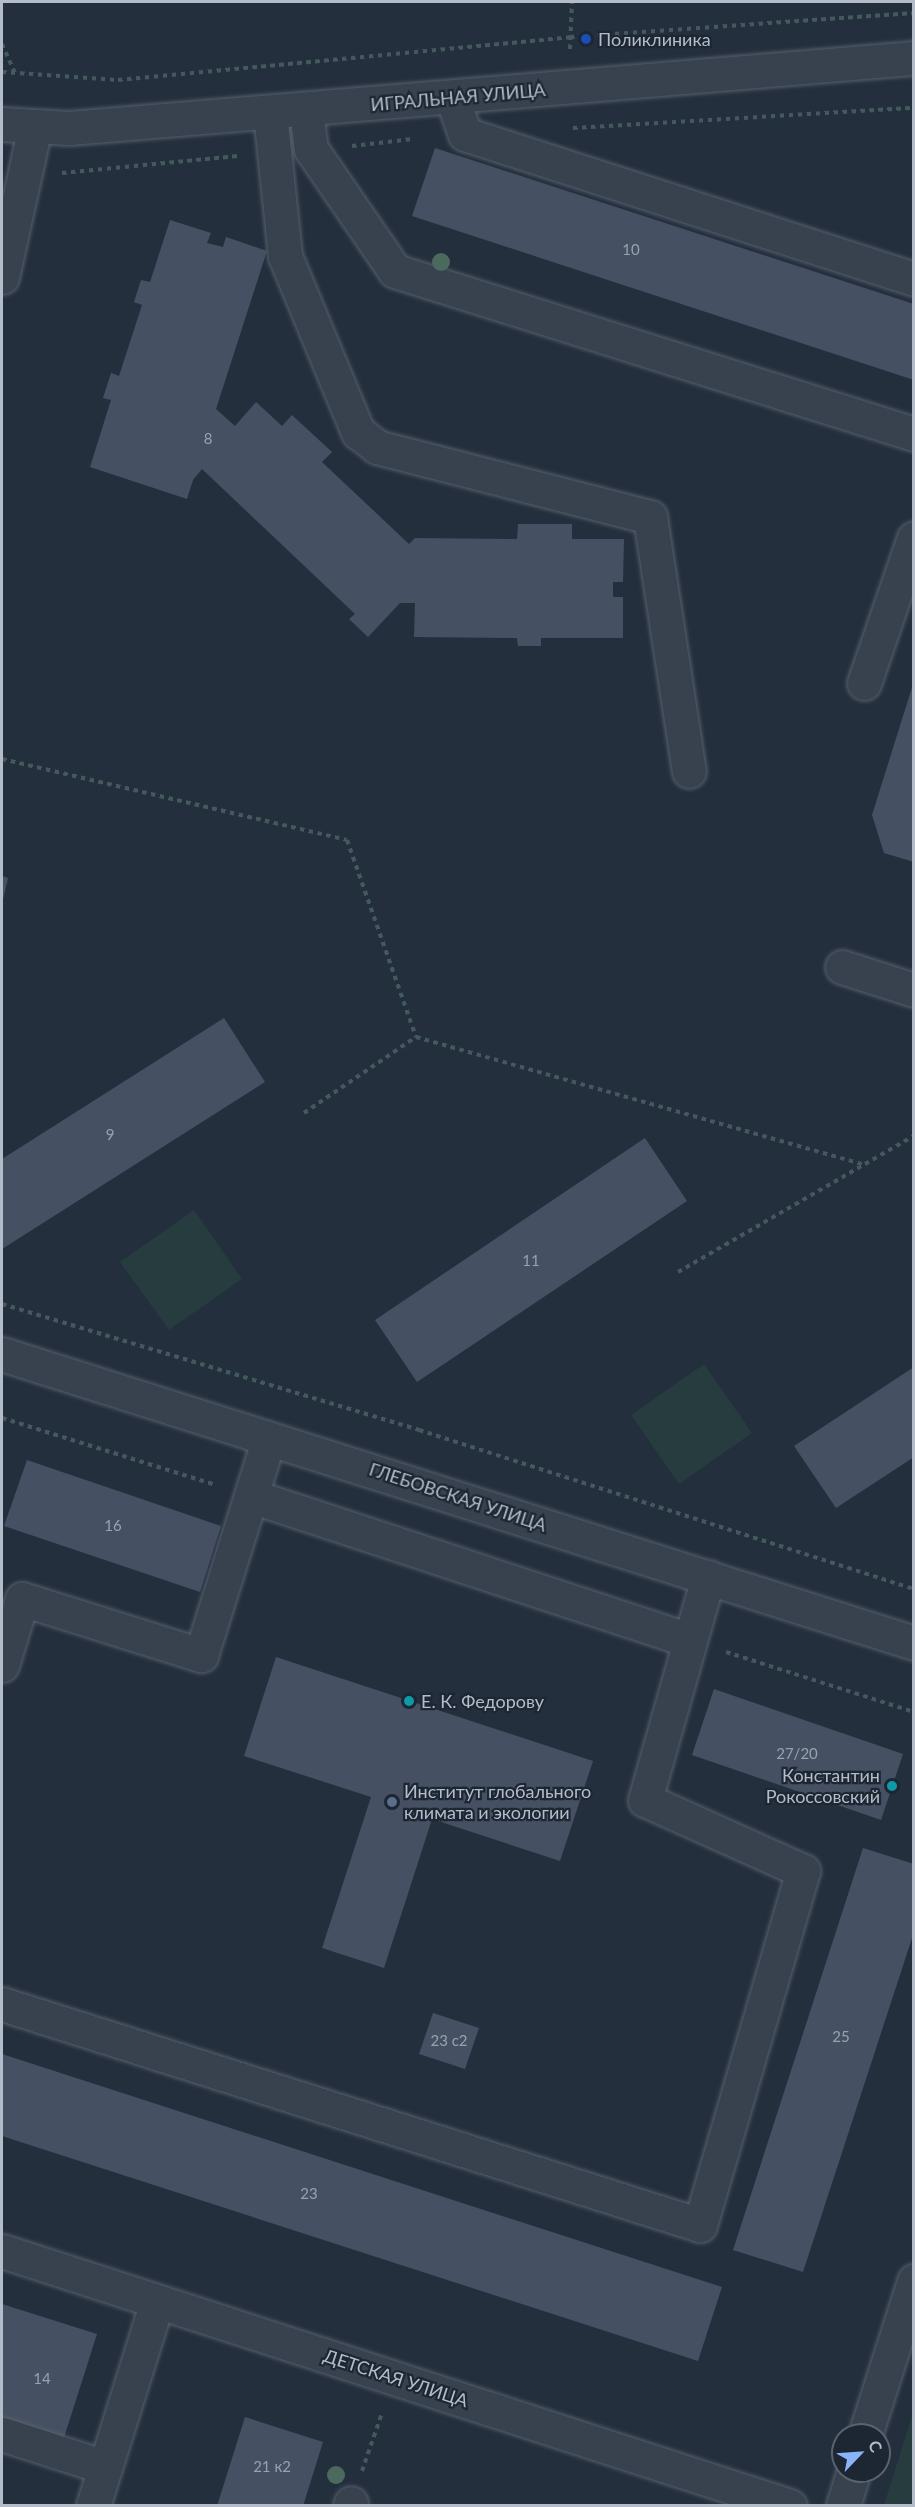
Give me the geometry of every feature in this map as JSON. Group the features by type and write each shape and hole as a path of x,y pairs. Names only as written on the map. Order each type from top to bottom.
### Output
{"street":[{"name":"ИГРАЛЬНАЯ УЛИЦА","path":"2,124 35,127 270,113 914,58"},
{"path":"452,97 465,134 914,279"},
{"path":"306,110 311,149 394,271 914,434"},
{"path":"270,113 285,256 358,432 377,447 650,517 689,771"},
{"path":"2,277 35,127"},
{"path":"864,684 914,538"},
{"path":"842,967 914,990"},
{"name":"ГЛЕБОВСКАЯ УЛИЦА","path":"2,1354 914,1643"},
{"path":"2,1665 22,1599 201,1655 269,1438"},
{"path":"251,1496 689,1640"},
{"path":"2,2004 700,2224 803,1871 645,1800 708,1577"},
{"name":"ДЕТСКАЯ УЛИЦА","path":"2,2251 790,2505"},
{"path":"869,2423 914,2281"},
{"path":"93,2505 157,2302"},
{"path":"2,2434 105,2467"},
{"path":"843,2505 850,2483"}],"path":[{"path":"571,88 572,2"},
{"path":"2,72 118,80 570,37 914,13"},
{"path":"2,44 15,73"},
{"path":"2,759 347,840 416,1037"},
{"path":"304,1113 416,1037"},
{"path":"416,1037 864,1165"},
{"path":"678,1272 914,1136"},
{"path":"2,1304 419,1430 914,1589"},
{"path":"2,1418 251,1496"},
{"path":"689,1640 914,1712"},
{"path":"350,2504 385,2404"}],"green space":[{"path":"194,1210 242,1279 169,1330 120,1262"},
{"path":"704,1364 752,1433 679,1484 631,1415"},
{"path":"913,2413 913,2505 884,2505"}],"building":[{"path":"435,148 914,304 914,380 412,216"},
{"path":"170,220 211,233 207,243 223,247 226,237 267,251 216,409 235,426 256,402 282,426 292,415 332,452 322,462 409,544 415,538 517,539 518,524 572,524 572,539 624,539 623,582 613,582 613,597 623,597 623,638 541,638 541,646 518,646 517,638 414,637 415,603 400,603 368,637 349,619 355,614 202,469 193,480 187,499 90,467 111,400 103,398 111,373 119,376 142,305 134,302 141,280 150,282"},
{"path":"914,681 914,862 884,853 872,815"},
{"path":"2,876 8,878 2,904"},
{"path":"224,1018 265,1082 2,1249 2,1159"},
{"path":"645,1138 687,1201 417,1382 375,1320"},
{"path":"914,1367 914,1457 836,1508 794,1446"},
{"path":"27,1460 221,1526 200,1592 4,1526"},
{"path":"276,1657 593,1761 560,1861 432,1819 384,1968 322,1948 371,1797 244,1756"},
{"path":"714,1689 903,1754 881,1820 692,1755"},
{"path":"863,1848 914,1864 914,1932 803,2272 733,2250"},
{"path":"433,2013 479,2028 465,2069 419,2054"},
{"path":"2,2054 722,2287 698,2361 2,2136"},
{"path":"2,2304 97,2334 62,2444 2,2424"},
{"path":"245,2417 323,2442 303,2506 217,2506"}],"place":[{"name":"Поликлиника","path":"586,39"},
{"name":"Е. К. Федорову","path":"409,1701"},
{"name":"Константин Рокоссовский","path":"892,1786"},
{"name":"Институт глобального климата и экологии","path":"392,1802"}]}
